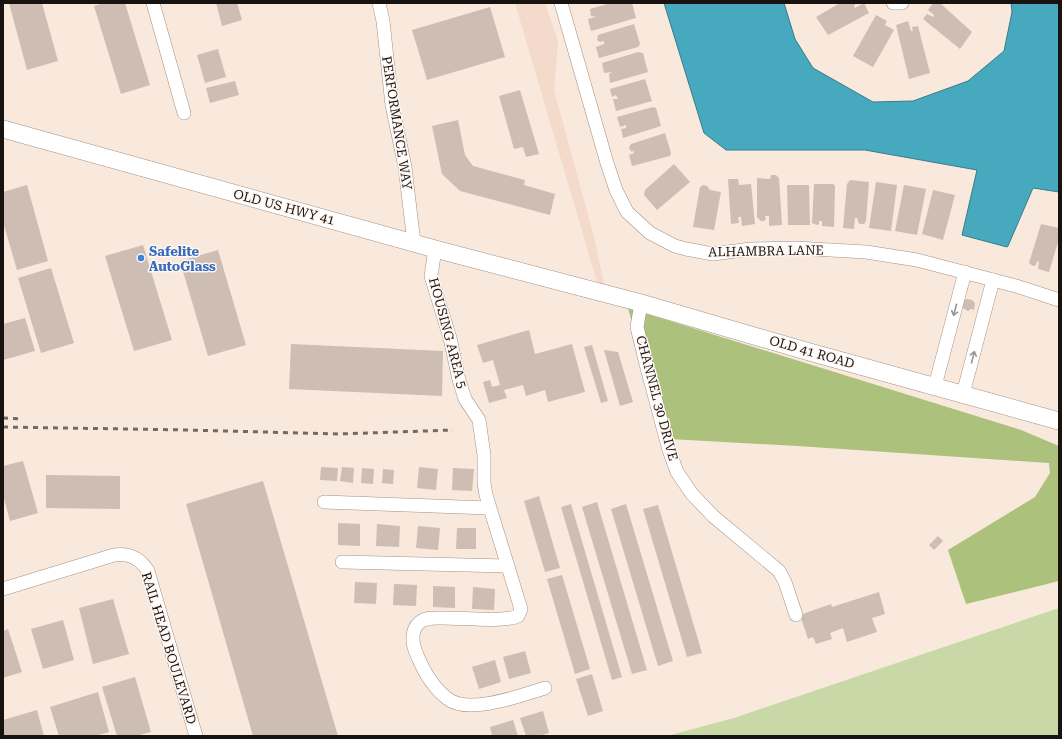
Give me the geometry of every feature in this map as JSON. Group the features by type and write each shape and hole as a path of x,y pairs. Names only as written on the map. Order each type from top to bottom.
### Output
{"street":[{"path":"154,3 184,113"},
{"name":"PERFORMANCE WAY","path":"379,3 383,21 392,105 405,167 414,243"},
{"name":"ALHAMBRA LANE","path":"561,3 616,190 627,212 650,233 680,248 713,254 751,249 795,248 866,252 917,260 965,272 1059,300"},
{"path":"892,3 902,3"},
{"name":"OLD US HWY 41","path":"3,129 435,249 565,282"},
{"name":"HOUSING AREA 5","path":"435,249 431,276 450,338 459,380 465,399 478,420 484,455 484,483 489,508 520,609 518,616 506,619 447,617 426,618 418,623 414,630 412,639 414,651 434,687 449,700 456,703 478,705 545,688"},
{"path":"935,386 965,272"},
{"path":"964,394 993,280"},
{"name":"OLD 41 ROAD","path":"565,282 641,302 806,351 1059,421"},
{"name":"CHANNEL 30 DRIVE","path":"641,302 637,327 669,450 677,472 692,494 714,516 779,571 785,582 796,615"},
{"path":"324,502 489,508"},
{"name":"RAIL HEAD BOULEVARD","path":"3,589 114,554 123,554 138,559 148,571 196,736"},
{"path":"342,562 507,566"}],"shaded area":[{"path":"515,3 545,3 558,41 554,90 594,237 604,284 597,282"}],"green space":[{"path":"628,308 1021,430 1059,446 1059,581 966,604 948,550 1035,497 1050,473 1049,463 670,439 654,401"},
{"path":"1059,608 1059,736 667,736 734,718"}],"water":[{"path":"664,3 784,3 795,39 813,68 873,102 913,101 968,81 1004,51 1012,12 1011,3 1059,3 1059,192 1033,188 1007,247 962,235 977,170 865,150 726,150 704,133"}],"building":[{"path":"9,3 42,3 58,61 27,70"},
{"path":"103,3 125,3 150,85 121,94 94,6"},
{"path":"216,3 237,3 242,20 222,26"},
{"path":"611,3 632,3 636,18 591,31 588,19 596,17 591,16 590,9"},
{"path":"840,3 856,3 854,6 855,8 864,3 869,13 828,35 816,17"},
{"path":"933,3 940,3 972,32 960,49 923,19 927,14 933,17 934,15 928,10"},
{"path":"490,7 505,57 427,80 412,30"},
{"path":"876,15 887,21 885,25 894,30 873,67 853,56"},
{"path":"908,21 911,31 913,31 912,27 918,26 930,73 909,79 896,25"},
{"path":"634,24 640,44 638,47 599,58 596,47 604,44 604,41 600,42 597,40 598,35"},
{"path":"218,49 226,77 205,83 197,55"},
{"path":"638,52 643,53 648,72 610,83 609,74 612,72 604,73 602,63"},
{"path":"645,79 652,101 616,111 613,99 618,99 616,95 612,97 610,89"},
{"path":"235,81 239,95 210,103 206,88"},
{"path":"520,90 539,154 526,157 523,147 514,149 499,96"},
{"path":"653,107 656,108 661,126 623,138 621,129 626,128 626,125 620,127 617,117"},
{"path":"458,120 465,155 473,166 525,180 524,185 555,194 550,215 460,191 442,174 432,126"},
{"path":"665,133 671,153 670,156 632,166 629,155 634,153 634,150 632,152 630,150 629,147 631,144"},
{"path":"674,164 690,182 657,210 644,195 645,190"},
{"path":"771,175 776,175 779,178 782,225 769,226 769,216 765,216 766,219 764,221 761,221 757,217 757,178 770,179"},
{"path":"728,179 738,179 739,185 751,184 755,224 742,226 741,217 738,217 739,223 731,224"},
{"path":"850,180 869,182 866,221 864,224 860,224 857,218 855,218 854,229 843,228 847,184"},
{"path":"876,182 897,185 891,231 869,228"},
{"path":"814,184 833,184 835,186 834,227 822,226 822,221 819,221 819,224 817,225 812,223"},
{"path":"27,185 48,261 17,270 3,222 3,192"},
{"path":"703,185 707,186 710,190 721,192 714,230 693,227 700,187"},
{"path":"787,185 809,185 810,225 788,225"},
{"path":"904,185 926,189 917,235 895,231"},
{"path":"933,190 955,195 943,240 922,234"},
{"path":"1041,224 1059,228 1059,239 1049,272 1038,269 1039,262 1037,261 1036,265 1033,266 1029,263"},
{"path":"143,245 172,340 134,351 105,256"},
{"path":"218,250 246,345 208,356 180,261"},
{"path":"51,268 74,343 41,353 18,278"},
{"path":"968,299 975,303 974,310 971,309 968,311 961,307 963,300"},
{"path":"25,318 35,351 3,360 3,324"},
{"path":"529,330 535,354 572,344 585,392 548,402 545,390 526,396 523,385 504,390 507,398 489,403 483,382 490,380 492,387 500,385 493,360 483,363 477,345"},
{"path":"291,344 443,351 442,396 289,389"},
{"path":"592,345 608,401 601,403 584,347"},
{"path":"604,350 618,352 633,402 620,406"},
{"path":"23,461 38,513 10,521 3,495 3,466"},
{"path":"321,467 338,468 337,481 320,480"},
{"path":"342,467 354,468 353,483 340,481"},
{"path":"419,467 438,469 436,490 417,488"},
{"path":"362,468 374,469 373,484 361,483"},
{"path":"453,468 474,469 472,491 452,490"},
{"path":"383,469 394,470 393,484 382,483"},
{"path":"46,475 120,476 120,509 46,508"},
{"path":"263,481 338,736 253,736 186,504"},
{"path":"539,496 560,568 545,572 524,501"},
{"path":"597,502 647,670 632,674 582,507"},
{"path":"571,504 622,677 612,680 561,507"},
{"path":"626,504 673,661 658,666 611,509"},
{"path":"658,505 702,653 687,657 643,509"},
{"path":"338,523 360,524 360,546 338,545"},
{"path":"377,524 400,526 399,547 376,546"},
{"path":"418,526 440,528 438,550 416,548"},
{"path":"457,528 476,528 476,549 456,549"},
{"path":"938,536 943,541 934,550 929,545"},
{"path":"562,575 590,669 575,674 547,579"},
{"path":"355,582 377,583 376,604 354,603"},
{"path":"394,584 417,585 416,606 393,605"},
{"path":"433,586 455,587 455,608 433,607"},
{"path":"473,587 495,589 494,610 472,609"},
{"path":"879,592 885,614 872,618 877,632 847,642 843,628 830,633 832,639 816,644 813,637 808,639 800,615 831,604 832,607"},
{"path":"113,599 129,654 93,664 79,608"},
{"path":"63,620 74,660 43,669 31,629"},
{"path":"8,629 22,672 3,678 3,631"},
{"path":"525,651 531,673 509,679 503,657"},
{"path":"495,660 501,682 479,689 472,667"},
{"path":"592,674 603,711 588,716 576,679"},
{"path":"135,677 151,732 136,736 117,736 102,687"},
{"path":"98,692 109,732 95,736 59,736 50,707"},
{"path":"37,710 44,736 3,736 3,720"},
{"path":"543,711 549,733 539,736 526,736 520,718"},
{"path":"513,720 518,736 492,736 490,727"}],"railway":[{"path":"3,418 23,419"},
{"path":"3,427 339,434 453,430"}],"place":[{"name":"Safelite AutoGlass","path":"141,258"}]}
